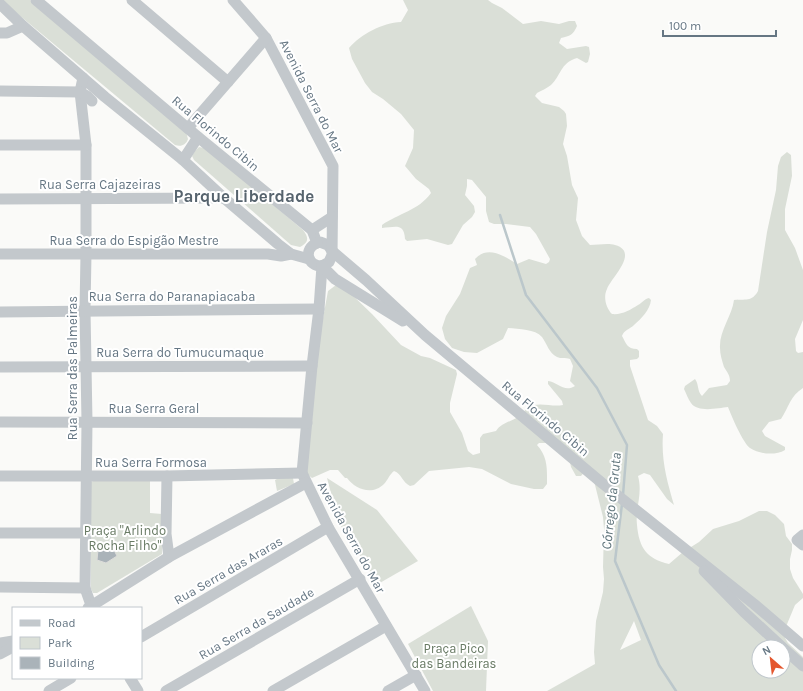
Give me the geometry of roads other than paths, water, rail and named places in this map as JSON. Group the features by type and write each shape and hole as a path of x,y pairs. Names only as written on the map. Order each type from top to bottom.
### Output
{"street":[{"name":"Rua Florindo Cibin","path":"36,0 198,137 312,230 321,243 330,248 425,335 602,483 754,604 803,646"},
{"path":"132,0 228,82"},
{"name":"Avenida Serra do Mar","path":"233,0 266,38 333,166 332,251"},
{"path":"0,4 80,76 183,160 224,198 278,244 291,254 309,259"},
{"path":"0,33 7,33 23,26"},
{"path":"188,128 266,38"},
{"name":"Rua Serra das Palmeiras","path":"80,76 75,84 75,92 84,126 86,145 85,310 87,422 85,588 90,607"},
{"path":"0,92 75,92 87,96 92,101 105,97"},
{"name":"Rua Serra das Palmeiras","path":"84,126 92,101"},
{"path":"183,160 198,137"},
{"path":"0,145 86,145"},
{"path":"204,198 210,193 209,184"},
{"name":"Rua Serra Cajazeiras","path":"0,199 224,198"},
{"path":"312,230 332,217"},
{"name":"Avenida Serra do Mar","path":"321,243 332,217"},
{"path":"321,243 310,247 308,251 309,259 314,265 326,265 331,259 332,251"},
{"path":"268,254 278,244"},
{"name":"Rua Serra do Espigão Mestre","path":"0,254 268,254 280,256 291,254"},
{"name":"Rua Florindo Cibin","path":"322,266 335,279 425,335"},
{"name":"Avenida Serra do Mar","path":"322,266 307,423 304,478 328,527 425,691"},
{"path":"321,288 335,279"},
{"name":"Rua Serra do Paranapiacaba","path":"0,312 85,310 319,309"},
{"name":"Rua Serra do Tumucumaque","path":"0,366 312,366"},
{"name":"Rua Serra Geral","path":"0,422 307,423"},
{"name":"Rua Serra Formosa","path":"0,476 304,478"},
{"path":"167,476 166,534 169,557"},
{"path":"92,607 169,557 304,478"},
{"name":"Rua Serra das Araras","path":"142,636 328,527"},
{"path":"0,533 85,533"},
{"name":"Rua Florindo Cibin","path":"670,536 772,639"},
{"name":"Rua Serra da Saudade","path":"166,691 360,580"},
{"path":"0,587 85,588"},
{"path":"273,691 386,626"},
{"path":"0,642 12,641"},
{"path":"0,654 12,648"},
{"name":"Rua Florindo Cibin","path":"791,656 803,666"},
{"path":"388,691 416,675"},
{"path":"49,691 69,679"},
{"path":"131,679 138,691"}],"waterway":[{"name":"Córrego da Gruta","path":"500,215 526,295 597,388 627,445 623,495"},
{"name":"Córrego da Gruta","path":"622,504 615,561 659,665 676,691"}],"district":[{"name":"Parque Liberdade","path":"244,196"}],"park label":[{"name":"Praça \"Arlindo Rocha Filho\"","path":"125,538"},
{"name":"Praça Pico das Bandeiras","path":"454,656"}]}
